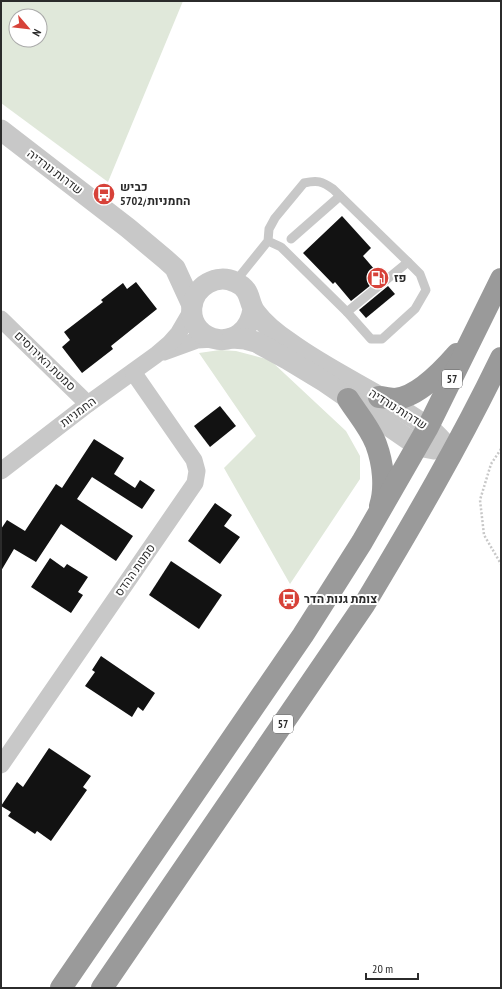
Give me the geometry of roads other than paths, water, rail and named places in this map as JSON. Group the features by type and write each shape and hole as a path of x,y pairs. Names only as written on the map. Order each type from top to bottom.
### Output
{"highway":[{"name":"57","path":"61,988 303,635 374,522 423,436 501,279"},
{"path":"380,397 395,399 406,396 426,385 443,370 476,332"},
{"name":"57","path":"102,988 364,605 399,548 452,452 501,358"},
{"path":"348,399 376,444 382,469 383,480 381,503 374,522"}],"street":[{"name":"שדרות נורדיה","path":"1,130 166,259 178,272 192,308"},
{"name":"שדרות נורדיה","path":"166,259 201,278 225,281"},
{"path":"225,281 242,286 252,300 253,309 249,325 244,331 223,339 203,333 193,318 192,308 197,294 202,287 209,282 225,281"},
{"name":"החמניות","path":"1,471 88,404 156,355 178,334 192,308"},
{"name":"שדרות נורדיה","path":"253,309 263,321 291,344 380,397 423,436"},
{"name":"סמטת האירוסים","path":"1,319 88,404"},
{"name":"שדרות נורדיה","path":"223,339 245,339 256,342 314,375 348,399 452,452"},
{"name":"החמניות","path":"156,355 197,340 223,339"},
{"name":"סמטת ההדס","path":"1,765 195,482 197,470 194,460 133,372"}],"lane":[{"path":"225,281 268,241 269,229 275,218 304,182 316,180 326,184 340,196 420,274 426,290 415,309 382,339 371,339 281,247 268,241"},
{"path":"291,239 340,196"},
{"path":"346,312 408,262"}],"place":[{"name":"כביש 5702/החמניות","path":"104,194"},
{"name":"פז","path":"378,278"},
{"name":"צומת גנות הדר","path":"289,599"}]}
